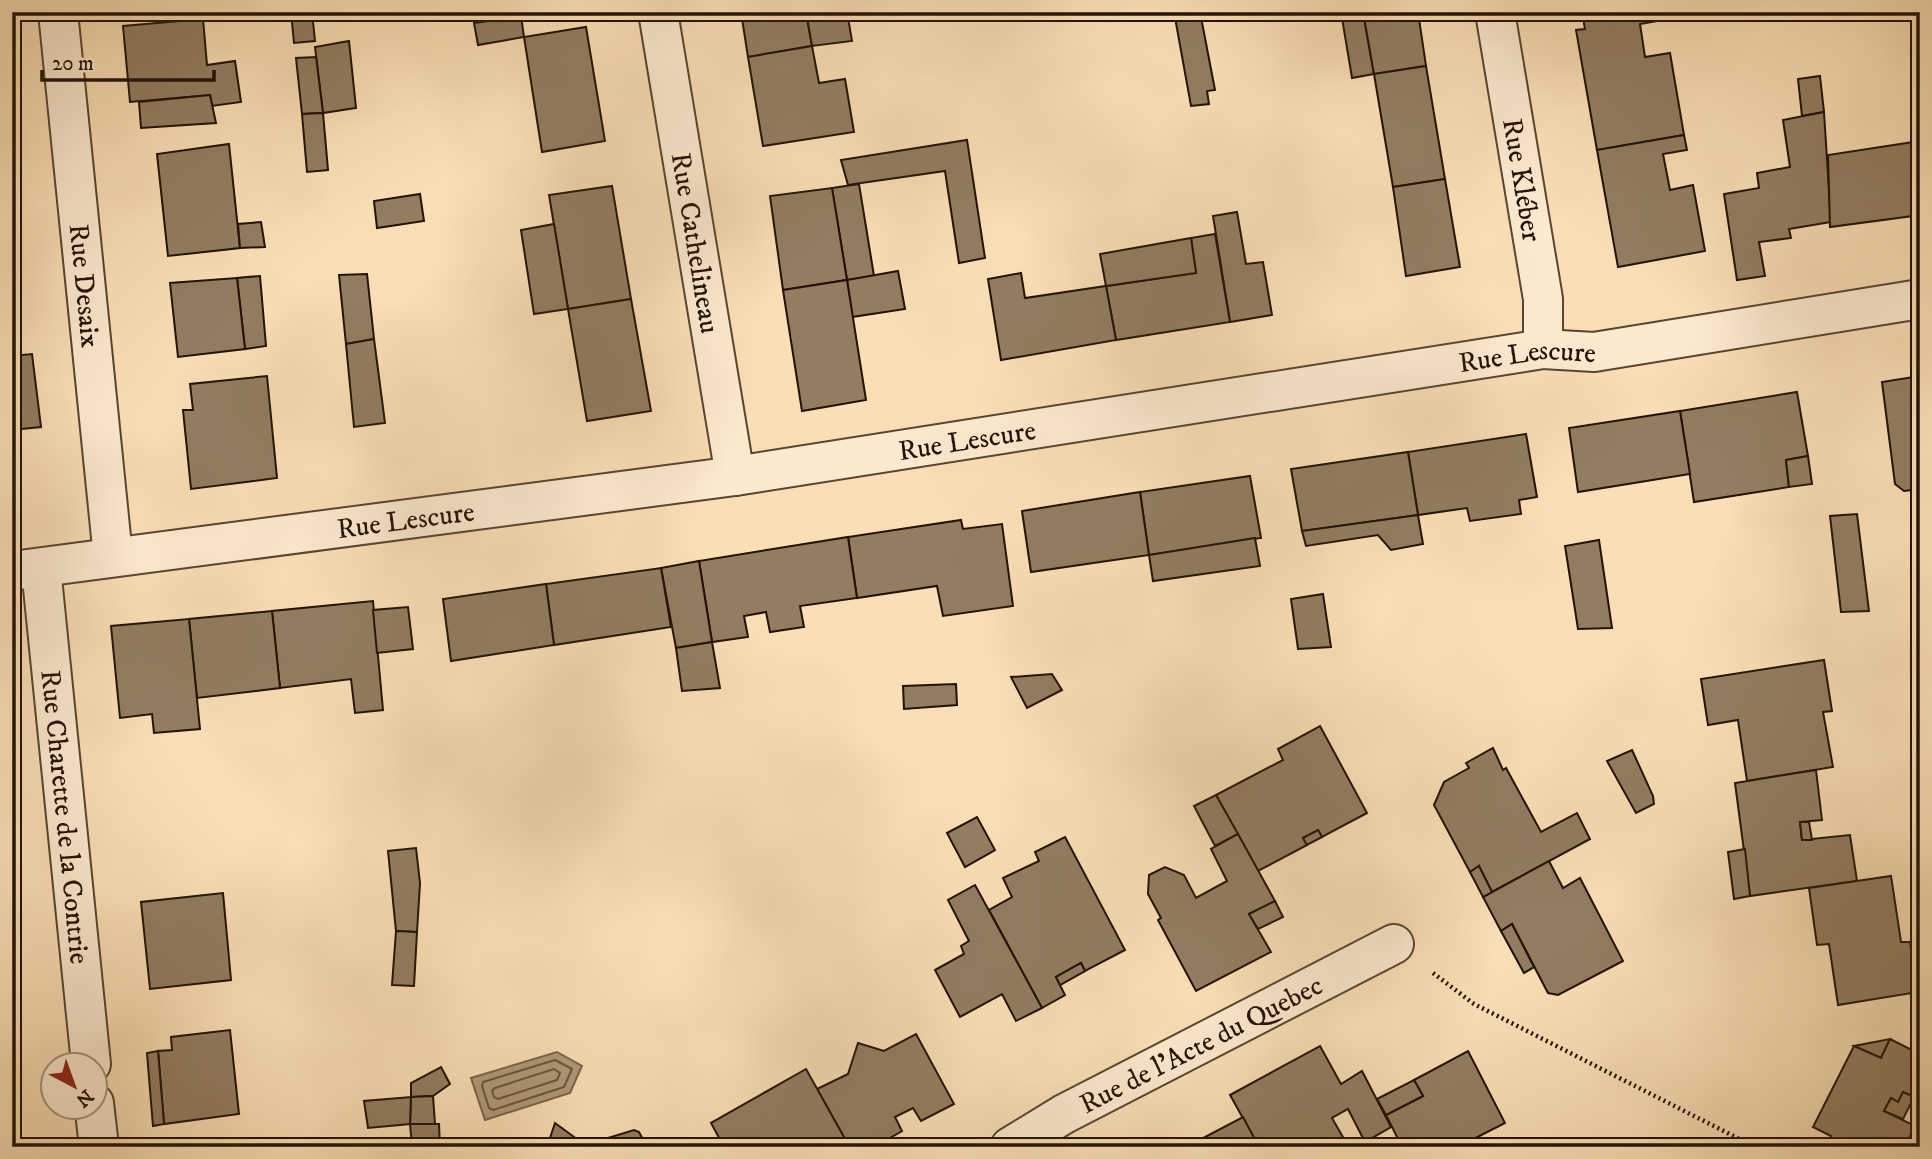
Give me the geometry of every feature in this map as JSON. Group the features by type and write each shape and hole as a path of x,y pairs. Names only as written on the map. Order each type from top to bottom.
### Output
{"street":[{"name":"Rue Desaix","path":"58,12 114,557"},
{"name":"Rue Cathelineau","path":"658,12 735,476"},
{"name":"Rue Kléber","path":"1495,12 1544,299 1543,349"},
{"name":"Rue Lescure","path":"27,569 735,476 1543,349 1594,352 1920,299"},
{"name":"Rue Charette de la Contrie","path":"27,569 89,1050"},
{"name":"Rue de l'Acte du Quebec","path":"1010,1147 1064,1114 1394,944"},
{"path":"96,1120 99,1147"}],"path":[{"path":"1394,944 1474,1004 1755,1147"}],"water":[{"path":"557,1052 582,1066 570,1093 485,1120 471,1078"}],"building":[{"path":"291,12 312,12 315,41 294,43"},
{"path":"741,12 806,12 812,46 748,57"},
{"path":"806,12 847,12 852,41 812,46"},
{"path":"1174,12 1200,12 1215,90 1207,91 1209,104 1191,106"},
{"path":"1341,12 1363,12 1374,74 1352,78"},
{"path":"1363,12 1418,12 1426,66 1374,74"},
{"path":"1582,12 1698,12 1640,24 1645,57 1670,53 1684,135 1597,150 1576,30 1585,29"},
{"path":"521,16 524,37 478,45 474,23"},
{"path":"203,19 207,65 235,61 241,102 212,106 210,95 130,102 123,26"},
{"path":"586,27 605,141 542,152 524,37"},
{"path":"349,41 356,108 323,113 315,47"},
{"path":"812,46 819,83 845,79 854,132 763,146 748,57"},
{"path":"316,57 323,113 302,114 296,58"},
{"path":"1426,66 1445,179 1393,187 1374,74"},
{"path":"1820,76 1824,112 1802,116 1798,79"},
{"path":"210,95 216,123 141,128 139,102"},
{"path":"1824,112 1831,222 1789,229 1791,238 1759,242 1765,276 1737,280 1724,194 1759,188 1757,173 1790,167 1783,120"},
{"path":"323,113 328,170 307,172 302,114"},
{"path":"1684,135 1687,150 1663,154 1670,190 1693,185 1705,251 1618,267 1597,150"},
{"path":"967,140 985,258 959,263 945,171 848,185 841,160"},
{"path":"1920,141 1920,215 1830,227 1828,155"},
{"path":"229,144 240,248 168,256 157,154"},
{"path":"1445,179 1460,267 1406,276 1393,187"},
{"path":"859,184 874,276 847,280 832,188"},
{"path":"612,186 631,299 568,309 549,195"},
{"path":"832,188 847,280 783,290 770,196"},
{"path":"420,194 424,221 377,228 374,201"},
{"path":"1237,212 1246,264 1263,262 1272,315 1230,322 1213,216"},
{"path":"261,222 265,247 240,248 238,224"},
{"path":"554,224 568,309 534,314 521,230"},
{"path":"1215,234 1230,322 1116,340 1106,286 1196,273 1191,238"},
{"path":"1191,238 1196,273 1106,286 1100,254"},
{"path":"898,271 905,309 852,317 847,280"},
{"path":"1021,273 1025,298 1106,286 1116,340 1001,360 988,279"},
{"path":"367,274 374,339 346,344 339,275"},
{"path":"260,276 266,346 245,349 237,278"},
{"path":"237,278 245,349 178,357 170,283"},
{"path":"847,280 866,400 802,411 783,290"},
{"path":"631,299 651,411 587,421 568,309"},
{"path":"374,339 385,423 354,427 346,344"},
{"path":"32,354 41,427 12,430 12,356"},
{"path":"267,376 277,478 191,489 183,410 193,410 190,384"},
{"path":"1920,376 1920,489 1904,491 1895,484 1882,382"},
{"path":"1797,392 1808,456 1786,460 1789,487 1694,502 1680,411"},
{"path":"1680,411 1690,474 1578,492 1569,428"},
{"path":"1526,434 1537,497 1519,500 1521,514 1470,521 1467,508 1418,515 1408,452"},
{"path":"1408,452 1418,515 1302,531 1291,469"},
{"path":"1808,456 1812,484 1789,487 1786,460"},
{"path":"1250,476 1261,538 1149,555 1140,492"},
{"path":"1140,492 1149,555 1031,572 1022,511"},
{"path":"1857,514 1869,611 1841,612 1830,516"},
{"path":"1418,515 1423,544 1391,550 1378,535 1306,546 1302,531"},
{"path":"961,520 963,529 1002,524 1013,606 943,616 937,586 857,598 848,537"},
{"path":"848,537 857,598 800,606 804,627 770,632 766,612 744,616 748,637 712,642 699,561"},
{"path":"1255,538 1260,566 1153,581 1149,555"},
{"path":"1599,540 1612,628 1578,629 1565,546"},
{"path":"699,561 712,642 676,648 661,568"},
{"path":"661,568 671,627 554,645 546,584"},
{"path":"546,584 554,645 451,661 443,599"},
{"path":"1323,594 1331,647 1298,649 1291,599"},
{"path":"373,601 383,710 355,713 351,679 280,688 272,611"},
{"path":"408,607 413,649 377,653 373,610"},
{"path":"272,611 280,688 197,698 189,619"},
{"path":"189,619 200,729 154,733 152,714 120,718 111,626"},
{"path":"712,642 720,688 682,691 676,648"},
{"path":"1824,660 1832,711 1823,712 1833,767 1747,781 1738,720 1708,725 1701,679"},
{"path":"1052,674 1062,690 1027,708 1011,677"},
{"path":"956,684 957,705 904,709 903,686"},
{"path":"1320,726 1367,813 1322,837 1318,830 1303,838 1307,845 1258,871 1216,795 1283,760 1278,749"},
{"path":"1493,748 1503,770 1506,768 1541,832 1577,813 1590,839 1492,892 1479,866 1470,872 1434,805 1444,782 1469,768 1466,763"},
{"path":"1632,750 1654,804 1636,813 1607,761"},
{"path":"1816,770 1822,820 1800,822 1802,840 1850,835 1857,881 1750,896 1735,783"},
{"path":"1216,795 1238,834 1215,846 1194,806"},
{"path":"977,817 995,850 965,867 947,833"},
{"path":"1800,822 1809,822 1812,840 1802,840"},
{"path":"1318,830 1322,837 1307,845 1303,838"},
{"path":"1238,834 1275,901 1249,914 1271,952 1196,991 1158,920 1161,918 1148,894 1149,875 1165,867 1184,875 1196,898 1227,881 1211,849"},
{"path":"1065,837 1125,950 1085,971 1081,963 1056,977 1065,995 1042,1008 989,910 1012,897 1003,878 1039,861 1035,852"},
{"path":"416,848 420,883 417,932 396,931 388,851"},
{"path":"1745,849 1750,896 1734,899 1728,852"},
{"path":"1549,861 1563,888 1580,878 1623,961 1558,995 1548,993 1512,924 1501,931 1483,897"},
{"path":"1479,866 1492,892 1483,897 1470,872"},
{"path":"1891,876 1901,942 1910,942 1918,992 1838,1005 1829,944 1817,945 1809,888"},
{"path":"975,885 1042,1008 1016,1021 1002,994 960,1017 935,970 964,954 961,946 969,941 948,900"},
{"path":"223,893 231,980 150,989 141,902"},
{"path":"1275,901 1283,917 1258,929 1249,914"},
{"path":"1512,924 1534,967 1524,973 1501,931"},
{"path":"396,931 417,932 414,986 392,985"},
{"path":"1081,963 1085,971 1060,985 1056,977"},
{"path":"230,1030 239,1114 164,1124 158,1051 172,1050 171,1037"},
{"path":"916,1034 954,1104 921,1121 913,1108 895,1117 902,1131 874,1147 849,1147 817,1089 848,1074 858,1043 884,1051"},
{"path":"1890,1039 1881,1058 1854,1046"},
{"path":"1890,1039 1920,1054 1920,1086 1914,1097 1903,1092 1898,1102 1891,1098 1884,1111 1915,1126 1905,1147 1825,1147 1831,1136 1813,1127 1854,1046 1881,1058"},
{"path":"1320,1046 1341,1084 1362,1071 1391,1127 1365,1142 1348,1109 1332,1118 1344,1139 1330,1147 1305,1147 1300,1138 1284,1147 1259,1147 1230,1095"},
{"path":"158,1051 164,1124 153,1126 147,1053"},
{"path":"1468,1051 1505,1123 1458,1147 1402,1147 1386,1115 1423,1096 1414,1080"},
{"path":"441,1067 450,1084 433,1096 411,1097 411,1083"},
{"path":"806,1069 849,1146 724,1147 711,1123"},
{"path":"1414,1080 1423,1096 1386,1115 1377,1099"},
{"path":"1903,1092 1914,1097 1903,1119 1884,1111 1891,1098 1898,1102"},
{"path":"433,1096 435,1124 410,1124 411,1097"},
{"path":"411,1097 410,1124 368,1128 364,1101"},
{"path":"1243,1117 1259,1147 1186,1147"},
{"path":"555,1123 585,1145 634,1130 639,1132 646,1145 547,1147"},
{"path":"410,1124 439,1124 440,1147 412,1145"}]}
